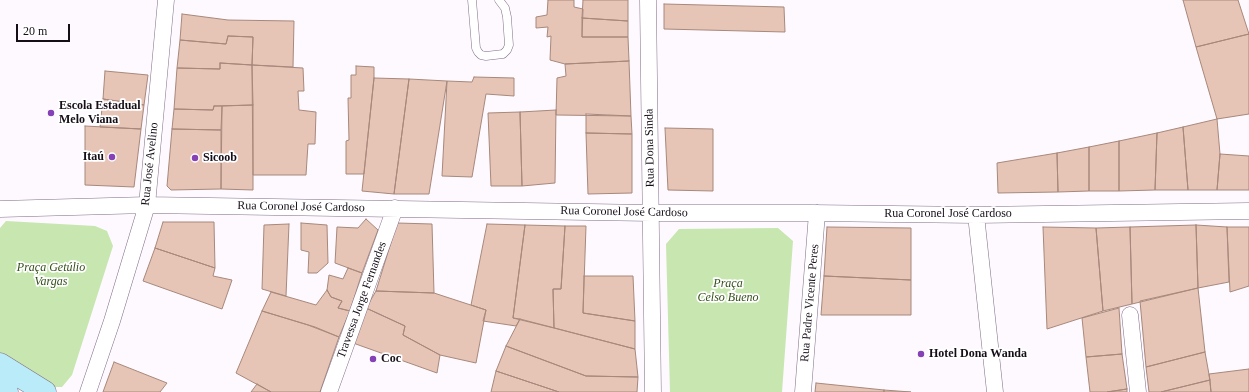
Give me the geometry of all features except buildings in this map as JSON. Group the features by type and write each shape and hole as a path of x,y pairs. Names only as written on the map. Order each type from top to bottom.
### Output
{"main road":[{"path":"0,364 45,392"},
{"path":"0,387 7,392"}],"street":[{"name":"Rua José Avelino","path":"88,392 112,321 147,205 166,0"},
{"name":"Rua Dona Sinda","path":"648,0 653,392"},
{"name":"Rua Coronel José Cardoso","path":"0,209 147,205 651,213 976,215 1249,211"},
{"name":"Travessa Jorge Fernandes","path":"329,392 395,208"},
{"name":"Rua Padre Vicente Peres","path":"803,392 818,213"},
{"path":"976,215 995,392"},
{"path":"1130,315 1138,392"}],"lane":[{"path":"472,0 476,48 481,55 486,56 503,54 509,45 507,17 505,8 499,0"}],"green space":[{"name":"Praça Getúlio Vargas","path":"6,221 95,226 107,231 113,246 72,375 62,387 48,387 0,355 0,228"},
{"name":"Praça Celso Bueno","path":"778,228 793,241 782,392 670,392 666,244 679,229"}],"place":[{"name":"Escola Estadual Melo Viana","path":"51,113"},
{"name":"Itaú","path":"112,157"},
{"name":"Sicoob","path":"195,158"},
{"name":"Hotel Dona Wanda","path":"921,354"},
{"name":"Coc","path":"373,359"}]}
